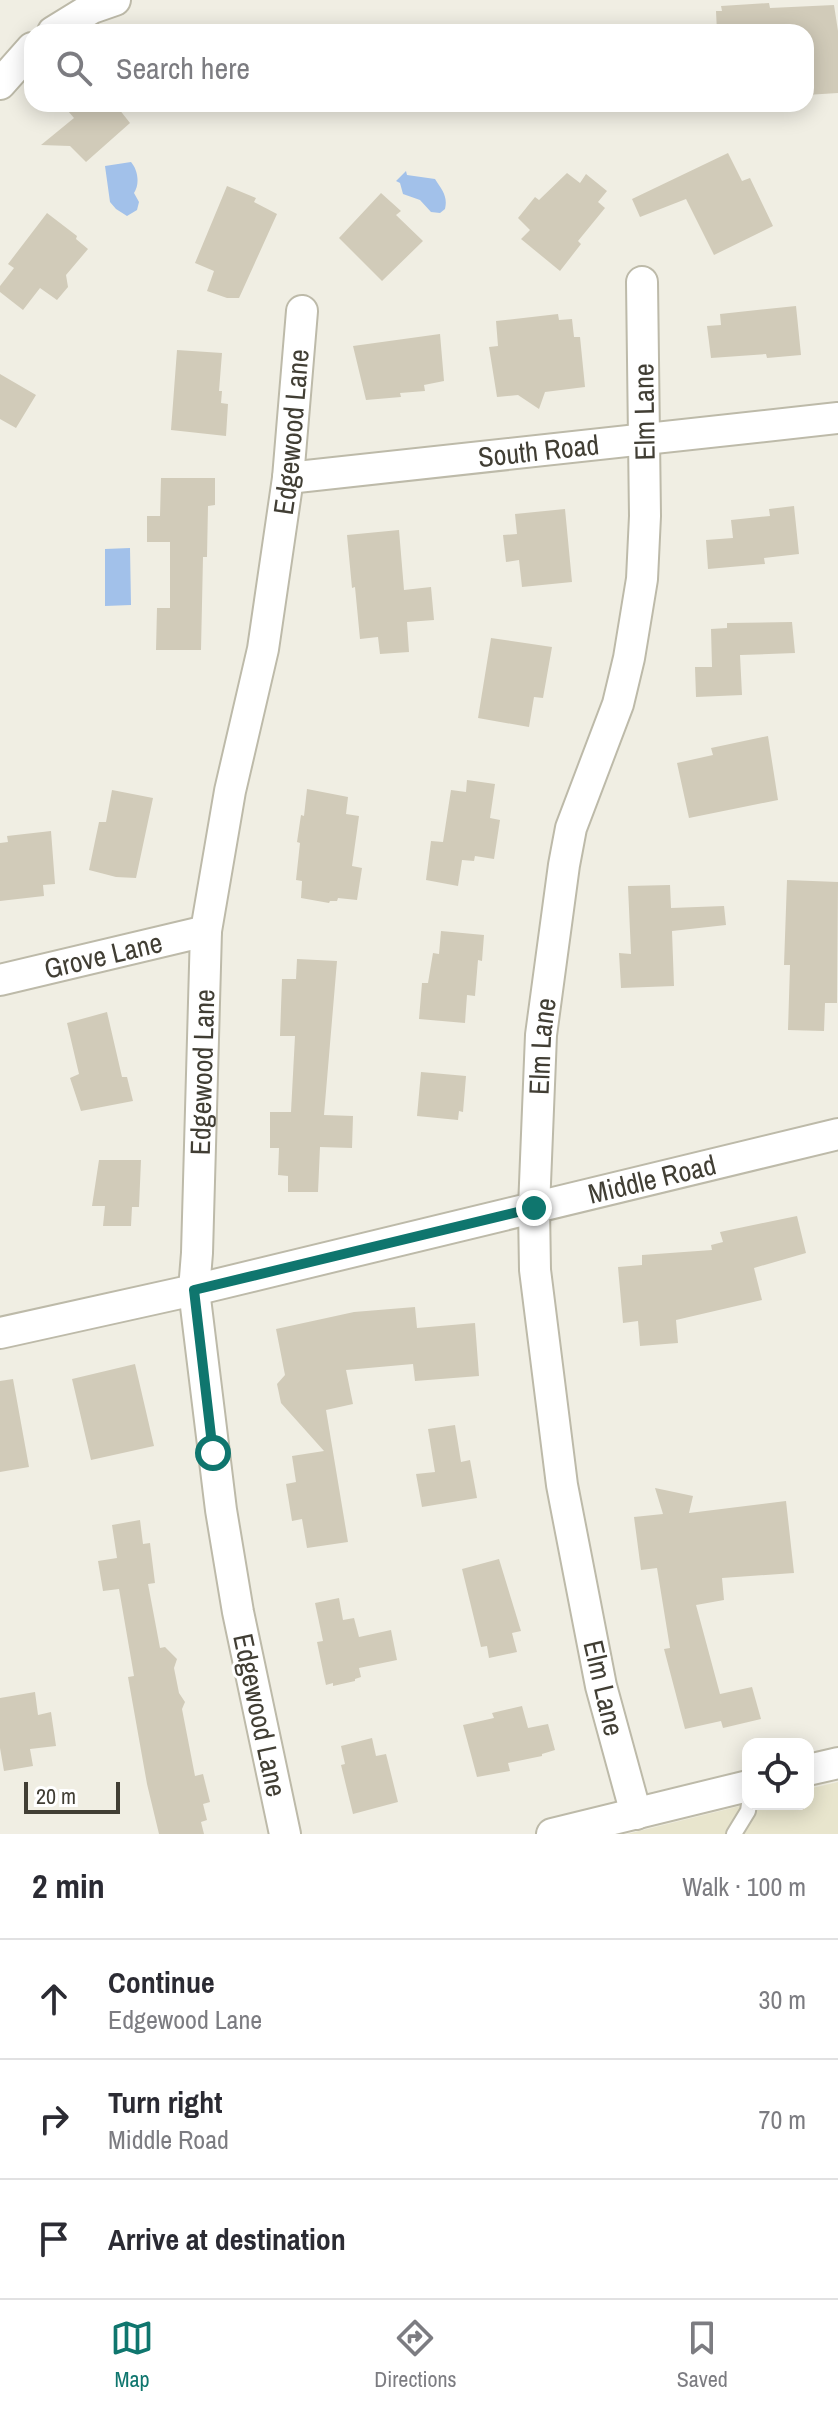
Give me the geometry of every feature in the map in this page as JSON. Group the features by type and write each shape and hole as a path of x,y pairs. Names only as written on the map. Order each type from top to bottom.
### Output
{"street":[{"path":"66,24 92,8 115,0"},
{"path":"0,84 24,57"},
{"name":"Elm Lane","path":"636,1814 601,1686 562,1485 535,1270 534,1208 541,1035 556,908 571,828 607,738 629,658 642,579 645,439 642,282"},
{"name":"Edgewood Lane","path":"285,1834 238,1612 194,1290 206,931 230,791 263,649 288,478 302,311"},
{"name":"South Road","path":"288,478 838,418"},
{"name":"Grove Lane","path":"0,980 206,931"},
{"name":"Middle Road","path":"0,1333 194,1290 838,1134"},
{"path":"814,1769 838,1763"},
{"path":"552,1834 742,1788"}],"lane":[{"path":"734,1834 748,1810"}],"shaded area":[{"path":"838,1782 838,1834 627,1834 742,1805 742,1810 814,1810 814,1788"}],"water":[{"path":"131,162 137,173 134,193 139,202 137,210 127,216 110,202 105,166"},
{"path":"406,171 407,175 435,179 445,197 445,209 440,213 431,212 420,200 403,194 400,183 396,181"},
{"path":"130,548 131,605 105,606 105,549"}],"building":[{"path":"769,3 770,8 834,5 838,31 838,93 814,94 814,24 717,24 716,11 722,11 721,6"},
{"path":"69,112 121,112 130,123 86,162 70,146 41,145 74,118"},
{"path":"728,153 742,181 750,178 773,226 714,255 686,199 640,217 632,199"},
{"path":"567,173 580,183 586,174 607,191 598,202 605,208 578,241 581,244 560,271 521,239 530,230 518,218 535,197 539,200"},
{"path":"227,186 256,198 254,202 277,214 239,298 227,298 207,291 214,271 195,263"},
{"path":"381,193 401,211 396,215 423,241 382,281 339,238"},
{"path":"47,213 77,236 76,239 88,249 66,275 68,287 57,300 40,288 23,310 0,292 0,286 14,268 8,264"},
{"path":"796,306 801,355 711,358 707,326 721,325 720,314"},
{"path":"558,314 559,320 572,319 574,337 580,337 585,387 545,392 539,409 518,395 497,397 489,347 498,346 496,321"},
{"path":"440,334 444,381 424,385 425,391 400,393 401,397 366,400 353,346"},
{"path":"177,350 222,353 219,391 222,391 221,403 228,404 226,436 171,430"},
{"path":"0,374 36,395 16,428 0,419"},
{"path":"161,478 215,478 215,505 208,506 207,557 203,557 201,650 156,650 157,608 170,608 170,542 147,542 147,516 160,516"},
{"path":"794,506 799,554 764,558 765,564 708,569 706,540 733,538 731,520 770,516 769,509"},
{"path":"565,509 572,582 522,587 519,560 506,562 503,535 517,534 515,514"},
{"path":"399,530 404,590 431,587 434,620 407,622 409,652 380,654 378,637 360,639 347,535"},
{"path":"792,622 795,653 740,655 742,695 696,697 695,667 712,667 711,629 727,628 727,623"},
{"path":"491,638 552,647 543,698 534,697 529,727 478,718"},
{"path":"768,736 778,800 689,818 677,763 713,755 711,748"},
{"path":"467,780 495,784 490,818 500,820 494,859 475,856 474,861 462,860 458,886 426,880 431,841 443,842 451,790 466,792"},
{"path":"307,789 348,797 346,814 359,816 352,866 362,868 357,900 338,898 329,903 301,898 302,881 296,880 300,843 297,842"},
{"path":"112,790 153,798 136,878 89,870 99,822 106,822"},
{"path":"51,831 55,884 43,885 44,896 0,901 0,843 8,842 7,836"},
{"path":"787,880 838,882 837,1003 825,1003 824,1031 788,1030 790,965 784,965"},
{"path":"670,885 671,908 724,906 726,925 672,931 674,986 621,988 619,953 631,954 628,886"},
{"path":"441,931 484,935 475,996 467,995 465,1023 419,1019 422,983 428,983 433,953 439,954"},
{"path":"297,959 337,961 324,1115 353,1116 352,1148 320,1147 318,1192 288,1192 288,1176 278,1175 279,1148 270,1148 270,1112 291,1112 295,1036 280,1036 282,979 296,979"},
{"path":"107,1012 122,1077 127,1077 133,1101 81,1111 70,1078 79,1074 67,1023"},
{"path":"421,1072 466,1076 463,1112 459,1111 458,1120 417,1116"},
{"path":"99,1160 141,1160 139,1207 132,1207 131,1226 103,1226 105,1206 92,1206"},
{"path":"797,1216 806,1253 754,1268 762,1300 676,1320 678,1343 640,1346 638,1321 623,1323 618,1267 642,1265 642,1255 712,1250 711,1245 723,1242 720,1232"},
{"path":"415,1307 417,1328 475,1323 479,1376 415,1381 413,1364 346,1370 353,1404 326,1410 348,1542 307,1548 302,1519 292,1521 286,1484 296,1482 292,1456 324,1451 281,1403 277,1384 285,1375 276,1329 354,1312"},
{"path":"135,1364 154,1446 91,1460 72,1379"},
{"path":"13,1379 29,1467 0,1472 0,1381"},
{"path":"455,1425 461,1462 470,1460 477,1498 422,1507 416,1474 435,1472 428,1429"},
{"path":"655,1488 693,1496 689,1513 786,1501 794,1573 722,1578 724,1600 696,1605 720,1694 752,1687 761,1719 723,1728 721,1721 685,1729 664,1649 670,1648 657,1568 641,1570 634,1517 663,1514"},
{"path":"140,1520 143,1544 150,1543 155,1583 148,1584 160,1648 165,1647 177,1659 174,1668 179,1693 185,1702 182,1709 195,1776 203,1774 210,1802 203,1804 207,1820 201,1822 204,1834 159,1834 128,1677 134,1676 119,1589 103,1591 98,1561 117,1558 112,1525"},
{"path":"499,1559 521,1631 512,1633 517,1652 489,1658 487,1646 481,1647 462,1569"},
{"path":"339,1598 343,1620 354,1618 359,1637 391,1630 397,1660 359,1668 361,1677 333,1686 333,1683 326,1685 324,1676 317,1642 323,1641 315,1603"},
{"path":"35,1692 38,1715 51,1712 56,1746 30,1749 33,1766 4,1771 0,1748 0,1698"},
{"path":"522,1706 528,1728 548,1724 555,1750 508,1763 510,1771 477,1777 463,1725 494,1718 492,1713"},
{"path":"372,1738 376,1756 386,1754 398,1802 353,1814 341,1765 345,1764 341,1746"}],"route":[{"path":"213,1453 194,1290 534,1208"}]}
